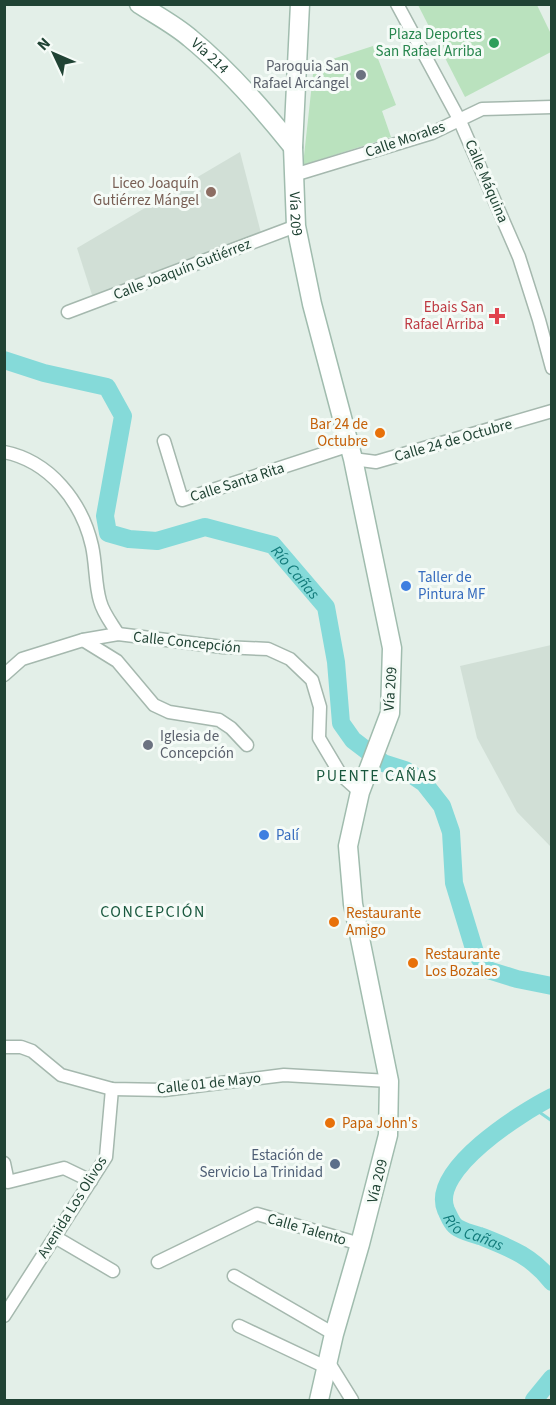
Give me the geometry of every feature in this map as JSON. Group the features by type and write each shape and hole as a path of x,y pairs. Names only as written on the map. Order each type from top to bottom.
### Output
{"main road":[{"name":"Vía 214","path":"139,4 189,37 227,72 293,147"},
{"name":"Vía 209","path":"300,4 293,147 296,226 312,303 352,452 392,648 390,712 360,792 348,846 353,904 390,1081 388,1135 334,1334 319,1401"},
{"path":"267,115 286,109 296,99"}],"street":[{"name":"Calle Máquina","path":"397,4 459,119 519,258 552,368"},
{"name":"Calle Morales","path":"294,175 432,133 482,109 552,107"},
{"name":"Calle Joaquín Gutiérrez","path":"68,312 296,226"},
{"name":"Calle 24 de Octubre","path":"352,452 376,462 552,411"},
{"name":"Calle Santa Rita","path":"164,441 182,500 352,452"},
{"name":"Calle Concepción","path":"4,452 25,458 44,469 75,504 86,525 92,545 100,601 118,634 224,647 268,649 290,659 312,680 320,707 319,738 341,775 360,792"},
{"path":"4,675 22,659 83,640 118,634"},
{"path":"83,640 117,661 154,705 169,712 219,720 231,728 247,745"},
{"name":"Calle 01 de Mayo","path":"4,1047 21,1047 32,1051 61,1075 112,1089 164,1090 284,1075 390,1081"},
{"name":"Avenida Los Olivos","path":"4,1316 106,1157 112,1089"},
{"path":"4,1163 8,1182 64,1168 91,1181"},
{"name":"Calle Talento","path":"158,1262 257,1214 360,1244"},
{"path":"55,1237 113,1271"},
{"path":"234,1276 334,1334"},
{"path":"239,1326 328,1365 352,1401"}],"shaded area":[{"name":"Liceo Joaquín Gutiérrez Mángel","path":"240,152 261,233 93,298 77,248"},
{"path":"552,645 551,847 517,812 477,738 460,666"}],"green space":[{"name":"Plaza Deportes San Rafael Arriba","path":"418,5 537,5 551,34 551,52 465,97"},
{"path":"373,46 396,105 382,111 391,137 303,165 314,65"}],"waterway":[{"name":"Río Cañas","path":"4,360 44,373 107,387 123,416 105,516 108,533 129,539 157,541 205,527 273,545 326,607 336,662 341,723 353,740 383,763 405,770 424,783 442,806 451,832 454,883 475,952 488,970 552,986"},
{"name":"Río Cañas","path":"552,1097 520,1115 481,1144 451,1178 444,1194 446,1210 456,1227 520,1254 537,1266 552,1282"},
{"path":"532,1107 552,1121"},
{"name":"Río Cañas","path":"534,1400 552,1378"}],"place":[{"name":"Plaza Deportes San Rafael Arriba","path":"494,43"},
{"name":"Paroquia San Rafael Arcángel","path":"361,75"},
{"name":"Liceo Joaquín Gutiérrez Mángel","path":"211,192"},
{"name":"Ebais San Rafael Arriba","path":"497,316"},
{"name":"Bar 24 de Octubre","path":"380,433"},
{"name":"Taller de Pintura MF","path":"406,586"},
{"name":"Iglesia de Concepción","path":"148,745"},
{"name":"Palí","path":"264,835"},
{"name":"Restaurante Amigo","path":"334,922"},
{"name":"Restaurante Los Bozales","path":"413,963"},
{"name":"Papa John's","path":"330,1123"},
{"name":"Estación de Servicio La Trinidad","path":"335,1164"}],"district":[{"name":"PUENTE CAÑAS","path":"377,775"},
{"name":"CONCEPCIÓN","path":"153,911"}]}
